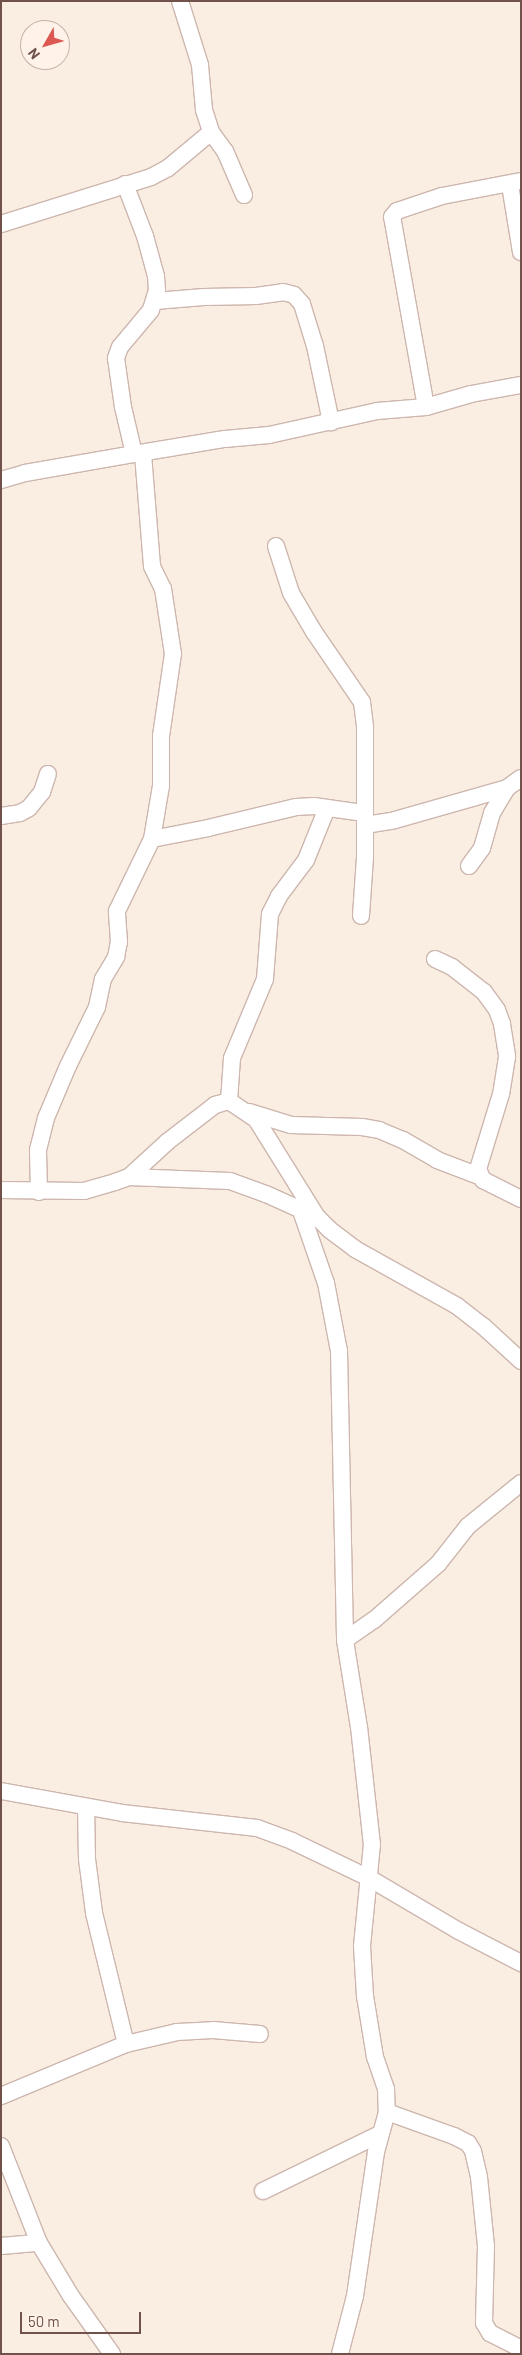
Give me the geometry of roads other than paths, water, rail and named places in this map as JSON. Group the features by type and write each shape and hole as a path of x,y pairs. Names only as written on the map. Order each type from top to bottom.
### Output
{"street":[{"path":"180,1 200,65 204,110 211,132 225,151 244,194"},
{"path":"1,224 151,177 168,168 211,132"},
{"path":"426,407 392,217 397,210 442,196 515,183 521,252"},
{"path":"40,1192 38,1150 46,1118 68,1066 97,1007 103,978 116,957 119,942 117,911 152,839 161,786 161,736 173,654 163,589 152,566 138,453 123,407 116,358 120,347 138,328 155,301 157,290 156,276 145,236 125,184"},
{"path":"155,301 204,297 256,296 283,292 294,295 302,304 315,346 331,422"},
{"path":"1,480 24,473 138,453 225,439 269,436 377,411 426,407 471,394 521,385"},
{"path":"276,546 291,593 314,632 361,698 365,728 361,916"},
{"path":"1,816 20,813 29,808 42,792 48,774"},
{"path":"152,839 296,807 314,806 364,819 395,820 507,788 521,778"},
{"path":"469,866 480,852 492,813 507,788"},
{"path":"228,1101 232,1058 265,979 270,914 279,896 306,860 327,808"},
{"path":"435,959 452,967 484,992 497,1010 502,1024 507,1057 501,1094 478,1169 479,1176"},
{"path":"129,1177 167,1142 208,1110 220,1101 228,1101 248,1112 291,1125 362,1127 379,1130 404,1140 437,1160 479,1176 488,1183 521,1199"},
{"path":"248,1112 268,1137 317,1217 330,1230 355,1249 457,1306 521,1362"},
{"path":"1,1190 40,1192 84,1191 129,1177 230,1181 266,1194 317,1217"},
{"path":"301,1211 326,1282 339,1351 345,1640 359,1727 372,1844 362,1946 365,1996 375,2057 386,2089 387,2112 380,2134 364,2227 356,2296 340,2354"},
{"path":"345,1640 374,1620 438,1564 468,1526 521,1483"},
{"path":"1,1791 86,1806 257,1828 292,1841 369,1878 459,1931 521,1963"},
{"path":"86,1806 87,1859 94,1913 126,2044"},
{"path":"1,2096 126,2044 177,2032 213,2030 260,2034"},
{"path":"387,2112 454,2136 468,2143 473,2151 479,2177 486,2246 484,2323 490,2333 521,2349"},
{"path":"263,2191 380,2134"},
{"path":"1,2146 39,2243 71,2296 112,2354"},
{"path":"1,2246 39,2243"}]}
